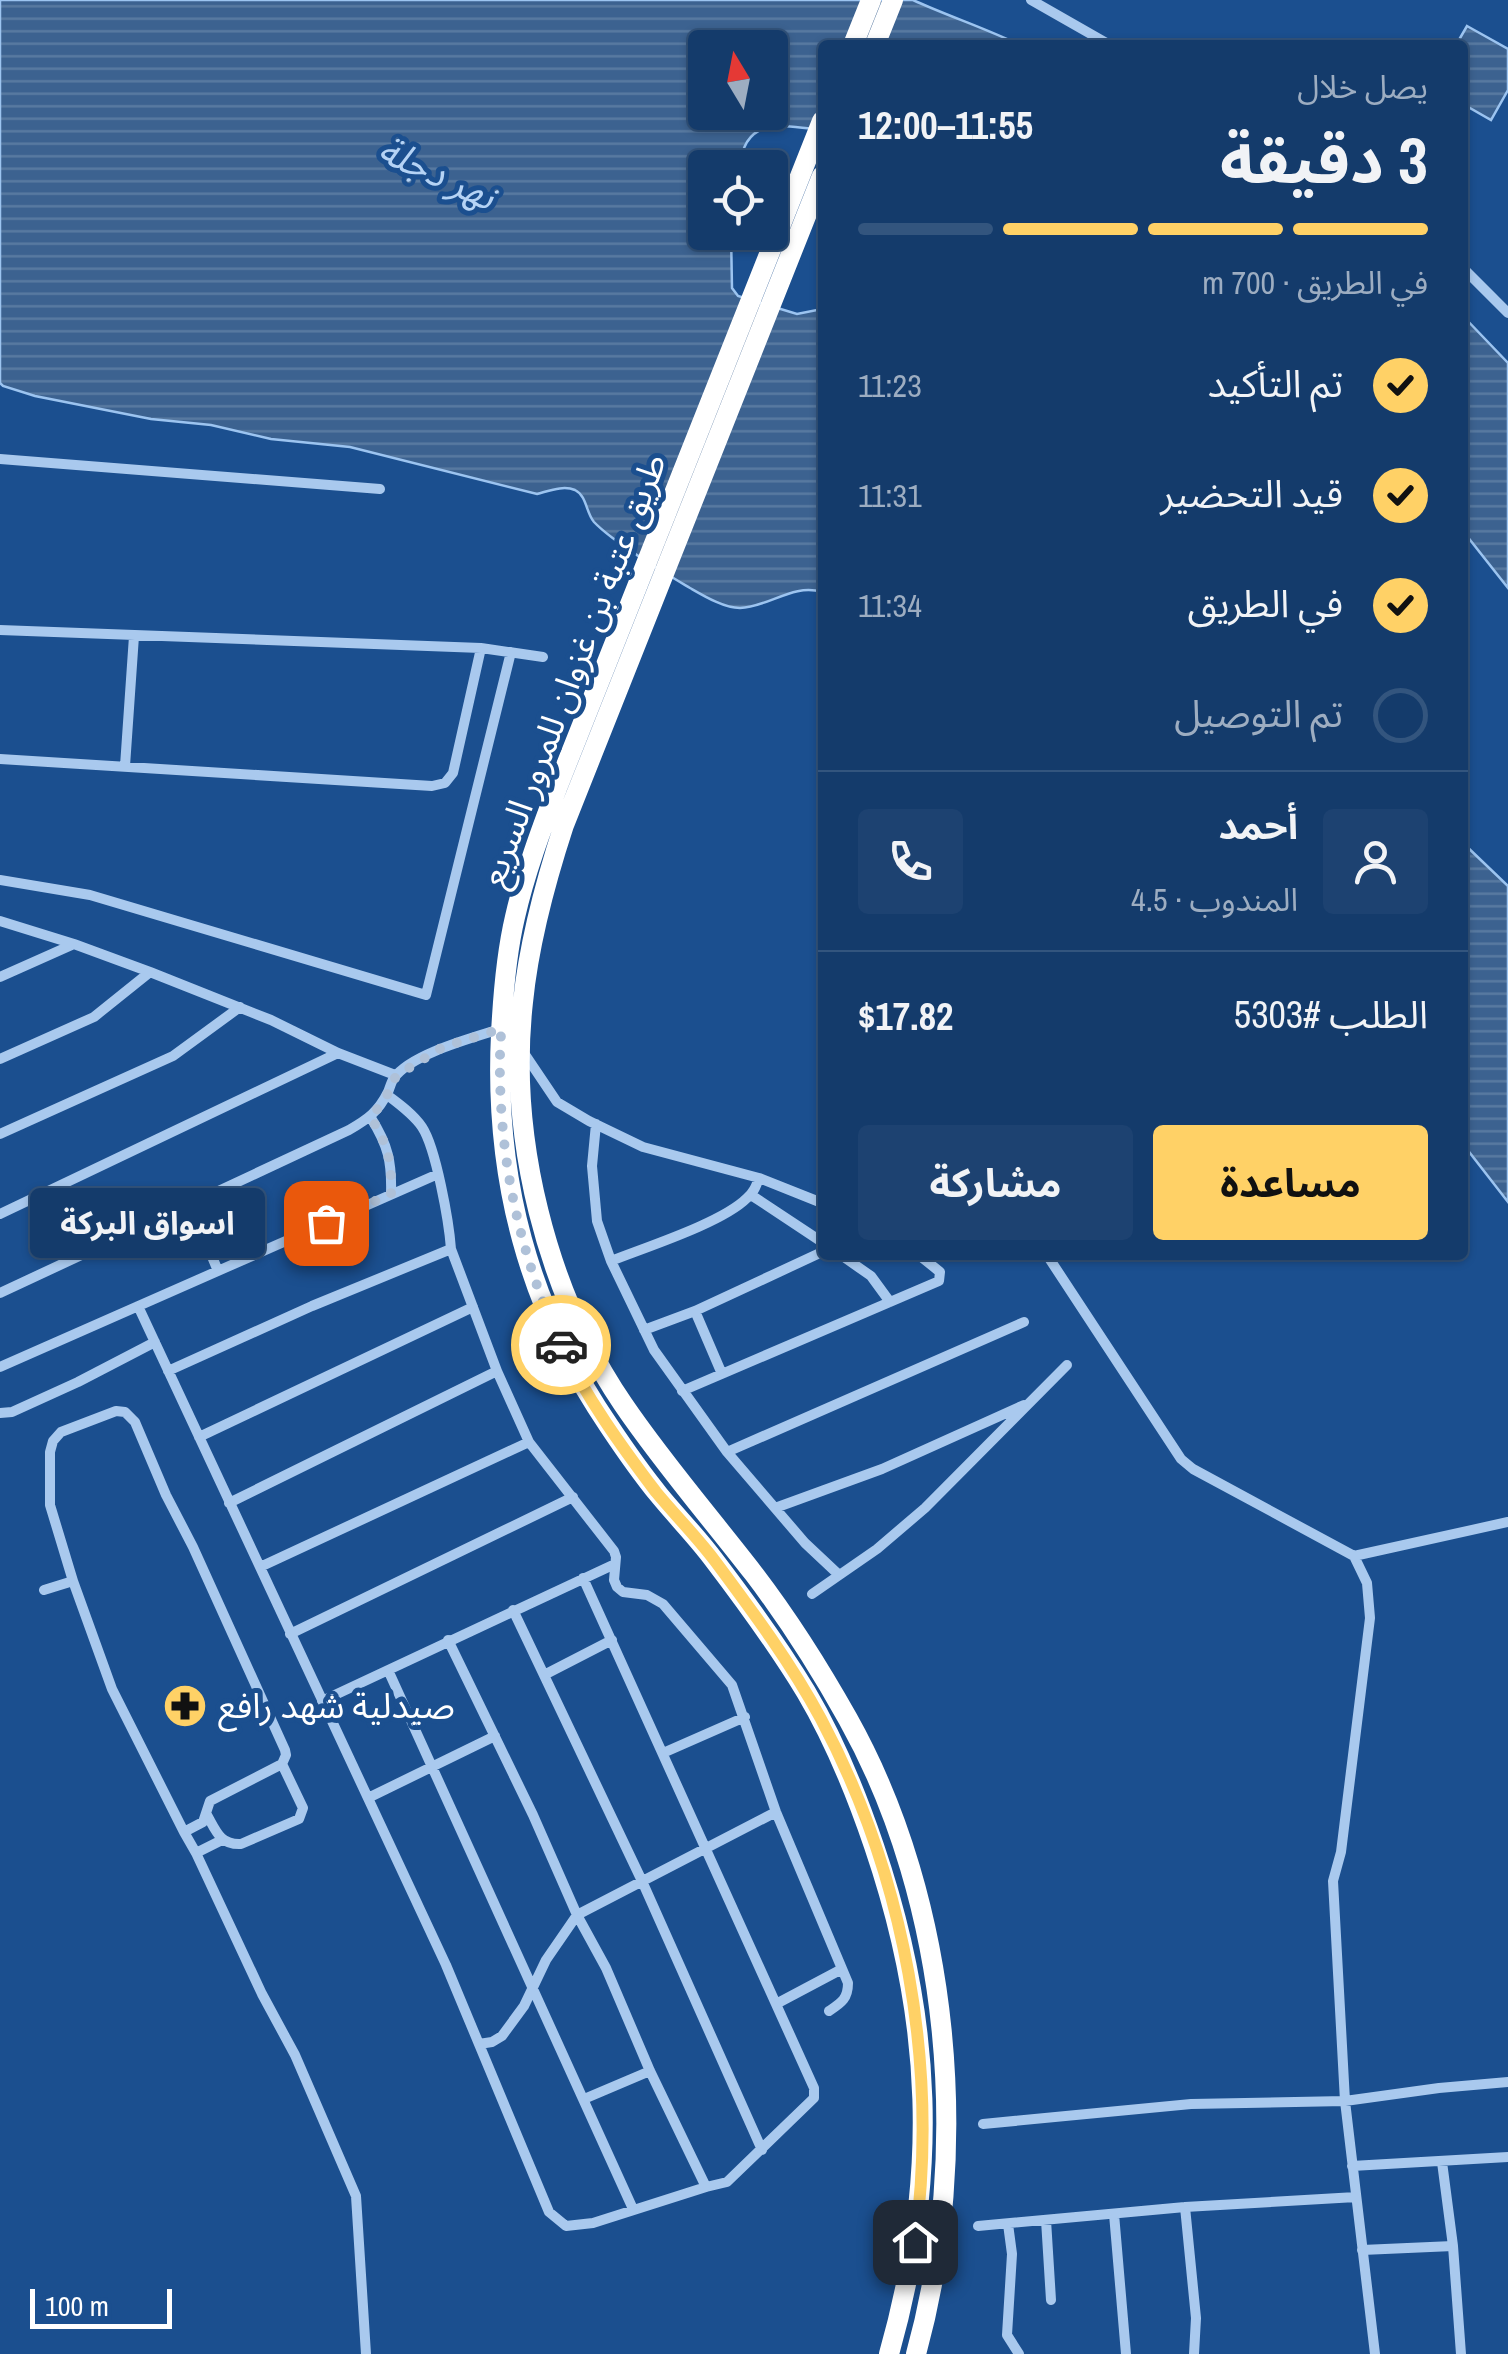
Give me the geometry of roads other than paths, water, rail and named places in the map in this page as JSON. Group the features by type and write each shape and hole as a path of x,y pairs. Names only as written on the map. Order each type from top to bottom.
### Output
{"highway":[{"path":"855,40 871,0"},
{"path":"877,40 893,0"},
{"name":"طريق عتبة بن غزوان للمرور السريع","path":"818,131 546,819 509,946 522,1101 536,1202 555,1270 574,1318 620,1400 764,1588 819,1669 872,1766 907,1862 935,1987 946,2114 937,2253 916,2354"},
{"name":"طريق عتبة بن غزوان للمرور السريع","path":"818,186 564,826 501,1029 500,1075 503,1133 516,1219 539,1295 560,1344 610,1427 657,1493 713,1558 807,1694 850,1780 884,1875 914,2004 924,2128 915,2242 889,2354"}],"street":[{"path":"1031,0 1101,40"},
{"path":"1468,272 1508,313"},
{"path":"0,459 380,489"},
{"path":"0,630 480,648 543,657"},
{"path":"125,766 134,636"},
{"path":"0,759 432,786 446,783 453,773 480,648"},
{"path":"0,880 90,895 426,995 511,652"},
{"path":"0,921 74,944 240,1007 396,1076"},
{"path":"0,978 74,944"},
{"path":"0,1058 94,1017 150,972"},
{"path":"0,1134 172,1056 240,1007"},
{"path":"0,1293 371,1118 396,1076 443,1047 501,1029"},
{"path":"520,1048 557,1102 596,1124 644,1146 758,1178 818,1200"},
{"path":"0,1214 338,1053"},
{"path":"387,1095 424,1129 438,1174 451,1249 530,1442 614,1550 617,1588 647,1594 663,1604 732,1686 776,1812 848,1983 842,2003 829,2011"},
{"path":"371,1118 390,1157 391,1194"},
{"path":"596,1124 592,1166 597,1221 611,1261 654,1350 728,1452 805,1542 838,1574"},
{"path":"0,1367 438,1174"},
{"path":"611,1261 699,1226 744,1202 758,1178"},
{"path":"751,1195 818,1239"},
{"path":"191,1206 218,1271"},
{"path":"168,1371 451,1249"},
{"path":"644,1330 695,1311 818,1254"},
{"path":"848,1260 871,1276 890,1302"},
{"path":"682,1391 939,1281 940,1272 925,1260"},
{"path":"1050,1260 1181,1459 1193,1470 1354,1556 1367,1584 1370,1618 1342,1852 1334,1880 1345,2101 1375,2354"},
{"path":"138,1306 446,1965 549,2212 566,2226 592,2223 727,2182 814,2098 814,2088 583,1578"},
{"path":"198,1436 472,1307"},
{"path":"695,1311 722,1374"},
{"path":"728,1452 1024,1322"},
{"path":"0,1413 12,1412 78,1382 154,1342"},
{"path":"812,1594 877,1549 925,1508 1066,1366"},
{"path":"230,1502 498,1371"},
{"path":"776,1508 882,1469 1034,1400"},
{"path":"282,1764 304,1808 299,1819 241,1844 222,1840 207,1816 210,1802 282,1764 286,1750 135,1422 125,1412 116,1412 66,1430 51,1446 50,1506 73,1581 112,1688 262,1994 296,2055 356,2196 366,2354"},
{"path":"260,1567 530,1442"},
{"path":"290,1634 573,1497"},
{"path":"1354,1556 1508,1522"},
{"path":"322,1700 615,1564"},
{"path":"44,1590 73,1581"},
{"path":"513,1610 642,1881 762,2150"},
{"path":"448,1640 706,2187"},
{"path":"544,1676 612,1640"},
{"path":"388,1670 633,2209"},
{"path":"663,1754 745,1717"},
{"path":"368,1798 495,1736"},
{"path":"480,2044 502,2036 524,2006 546,1960 577,1914 776,1812"},
{"path":"184,1832 204,1822 207,1816"},
{"path":"196,1853 222,1840"},
{"path":"776,2004 842,1969"},
{"path":"584,2098 650,2071"},
{"path":"983,2124 1191,2104 1345,2101 1508,2082"},
{"path":"1352,2166 1508,2157"},
{"path":"1442,2162 1461,2354"},
{"path":"978,2226 1356,2197"},
{"path":"1186,2208 1196,2318 1194,2354"},
{"path":"1114,2214 1126,2354"},
{"path":"1046,2220 1051,2300"},
{"path":"1008,2224 1012,2254 1007,2335 1020,2354"},
{"path":"1362,2250 1453,2246"}],"water":[{"name":"نهر دجلة","path":"0,0 913,0 1008,40 818,40 818,130 788,127 788,30 688,30 688,130 761,130 749,139 743,150 688,150 688,250 731,250 732,288 738,296 797,314 818,310 818,591 791,593 751,607 721,604 614,539 594,522 575,490 537,494 350,447 271,439 211,425 151,419 35,396 0,383"},
{"path":"1467,26 1508,49 1508,90 1491,120 1468,107 1468,40 1459,40"},
{"path":"1468,321 1508,363 1508,588 1468,537"},
{"path":"1468,848 1508,886 1508,1202 1468,1150"}],"place":[{"name":"اسواق البركة","path":"326,1223"},
{"name":"صيدلية شهد رافع","path":"185,1706"}]}
